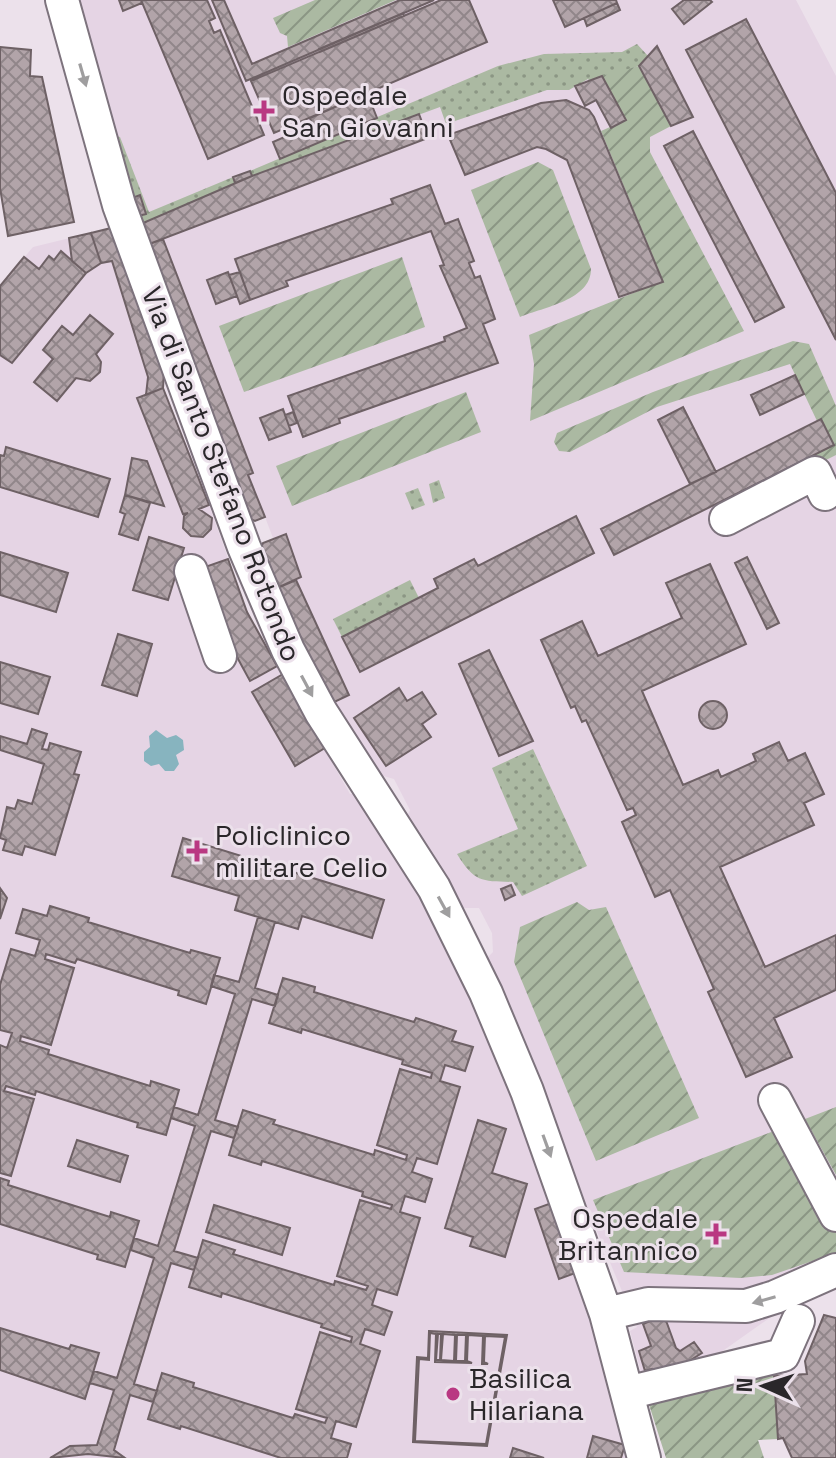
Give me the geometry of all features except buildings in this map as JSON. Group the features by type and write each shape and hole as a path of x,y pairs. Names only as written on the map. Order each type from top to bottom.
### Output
{"street":[{"name":"Via di Santo Stefano Rotondo","path":"62,0 119,205 259,584 321,712 429,880 460,935 527,1091 606,1314 644,1458"},
{"path":"726,519 815,473 825,494"},
{"path":"191,571 220,656"},
{"path":"775,1100 836,1215"},
{"path":"606,1314 648,1304 746,1306 775,1297 836,1270"},
{"path":"627,1393 783,1355 798,1321"}],"shaded area":[{"path":"78,0 796,0 836,76 836,1284 785,1307 717,1355 644,1384 630,1331 637,1327 484,961 493,952 492,933 479,908 457,908 405,820 410,810 394,779 380,775 374,780 275,589 273,538 265,517 255,521 245,517 136,226 96,88 91,40"},
{"name":"Policlinico militare Celio","path":"119,226 163,388 195,465 247,612 350,794 357,794 433,909 557,1201 632,1458 0,1458 0,286 33,247"}],"green space":[{"path":"315,0 396,0 288,47 287,36 280,33 273,18"},
{"path":"637,44 648,56 639,66 590,82 588,79 569,90 547,90 446,124 440,107 252,176 250,171 498,66 544,54 622,52"},
{"path":"639,66 671,126 650,137 650,152 744,331 530,421 534,364 529,335 663,281 601,131 626,120 602,76"},
{"path":"109,134 120,137 149,212 233,177 235,183 136,226"},
{"path":"538,162 553,170 591,269 589,280 575,295 520,317 471,190"},
{"path":"402,257 425,327 244,392 219,326"},
{"path":"793,341 809,344 836,406 836,455 796,475 792,466 834,445 821,419 817,421 790,364 657,407 570,452 559,451 554,442 557,433 653,392"},
{"path":"466,392 481,432 292,506 276,466"},
{"path":"439,480 445,498 433,503 429,484"},
{"path":"418,488 425,505 412,510 405,493"},
{"path":"410,580 419,598 342,637 333,619"},
{"path":"533,749 587,866 522,896 513,882 486,880 474,875 457,854 518,829 492,768"},
{"path":"577,902 589,910 606,907 699,1118 596,1161 514,962 520,927"},
{"path":"836,1107 836,1175 805,1119"},
{"path":"782,1128 836,1230 836,1253 772,1275 740,1278 624,1272 593,1200"},
{"path":"758,1370 774,1376 778,1439 758,1440 764,1458 666,1458 645,1392"}],"water":[{"path":"156,730 167,738 176,735 183,740 184,750 176,755 179,764 174,771 165,771 159,764 151,766 144,761 144,752 150,747 149,736"}],"place":[{"name":"Ospedale San Giovanni","path":"264,111"},
{"name":"Policlinico militare Celio","path":"197,851"},
{"name":"Ospedale Britannico","path":"716,1234"},
{"name":"Basilica Hilariana","path":"453,1394"}]}
